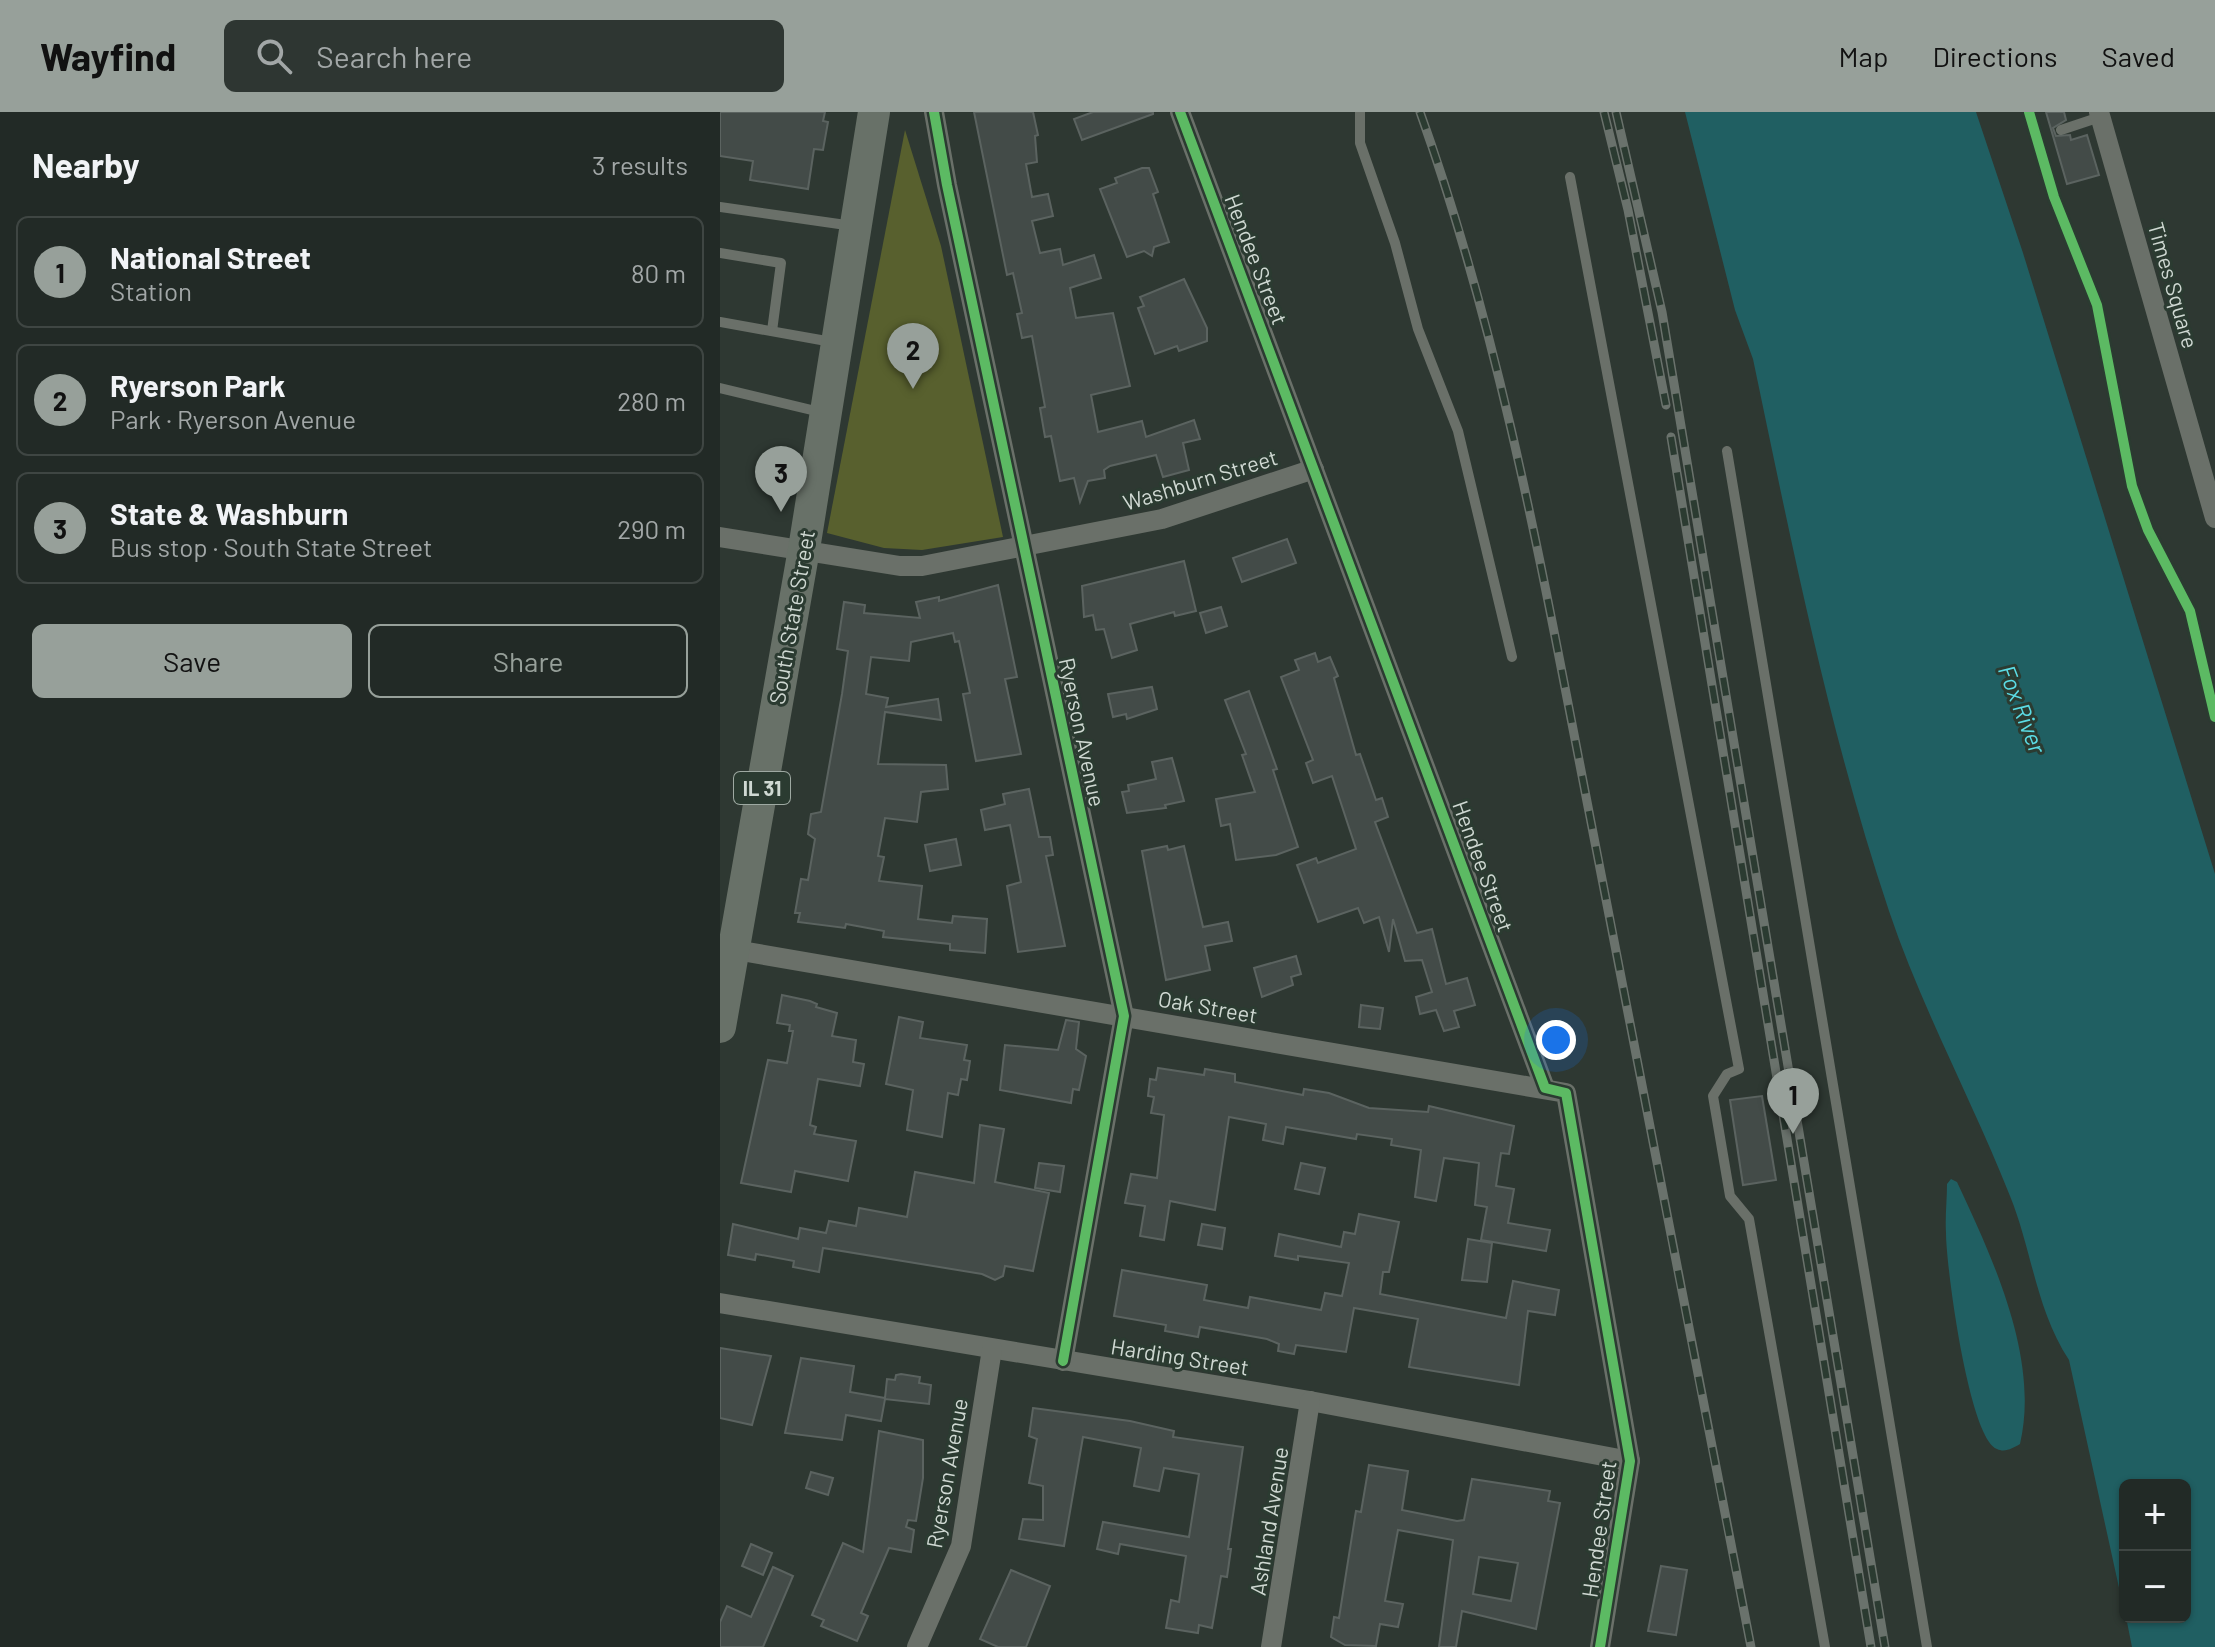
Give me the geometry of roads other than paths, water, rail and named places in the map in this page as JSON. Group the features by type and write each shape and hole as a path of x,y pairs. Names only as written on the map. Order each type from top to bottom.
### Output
{"main road":[{"name":"South State Street","path":"720,1027 727,948 804,549 874,112"}],"street":[{"name":"Ryerson Avenue","path":"934,112 1124,1016 1063,1361"},
{"name":"Hendee Street","path":"1180,112 1545,1088 1566,1093 1630,1461 1600,1647"},
{"name":"Times Square","path":"2100,114 2215,518"},
{"name":"Washburn Street","path":"720,537 900,566 1023,547 1162,519 1314,469"},
{"name":"Oak Street","path":"727,948 1545,1088"},
{"name":"Harding Street","path":"720,1303 1310,1401 1630,1461"},
{"name":"Ryerson Avenue","path":"917,1647 961,1546 992,1349"},
{"name":"Ashland Avenue","path":"1271,1647 1310,1401"}],"lane":[{"path":"1360,112 1360,143 1395,243 1418,329 1458,431 1512,657"},
{"path":"2061,130 2100,114"},
{"path":"1570,177 1739,1069 1727,1074 1713,1096 1730,1196 1749,1219 1825,1647"},
{"path":"720,207 856,227"},
{"path":"720,253 781,263 772,331"},
{"path":"720,322 838,343"},
{"path":"720,388 826,413"},
{"path":"1727,451 1927,1647"}],"water":[{"name":"Fox River","path":"1685,112 1976,112 2023,253 2215,874 2215,1647 2132,1647 2127,1623 2191,1623 2191,1479 2119,1479 2119,1588 2069,1360 2049,1321 2010,1196 1902,947 1868,844 1813,638 1753,359 1735,310"},
{"path":"1951,1179 1957,1182 1985,1243 2010,1310 2018,1344 2024,1378 2025,1411 2020,1444 2006,1450 1997,1449 1987,1438 1977,1416 1961,1350 1947,1251 1947,1184"}],"railway":[{"path":"1420,112 1475,285 1518,462 1556,639 1751,1647"},
{"path":"1604,112 1628,210 1666,405"},
{"path":"1616,112 1662,312 1885,1647"},
{"path":"1671,437 1871,1647"}],"place":[{"name":"Ryerson Park","path":"913,389"},
{"name":"State & Washburn","path":"781,512"},
{"name":"National Street","path":"1793,1134"}]}
